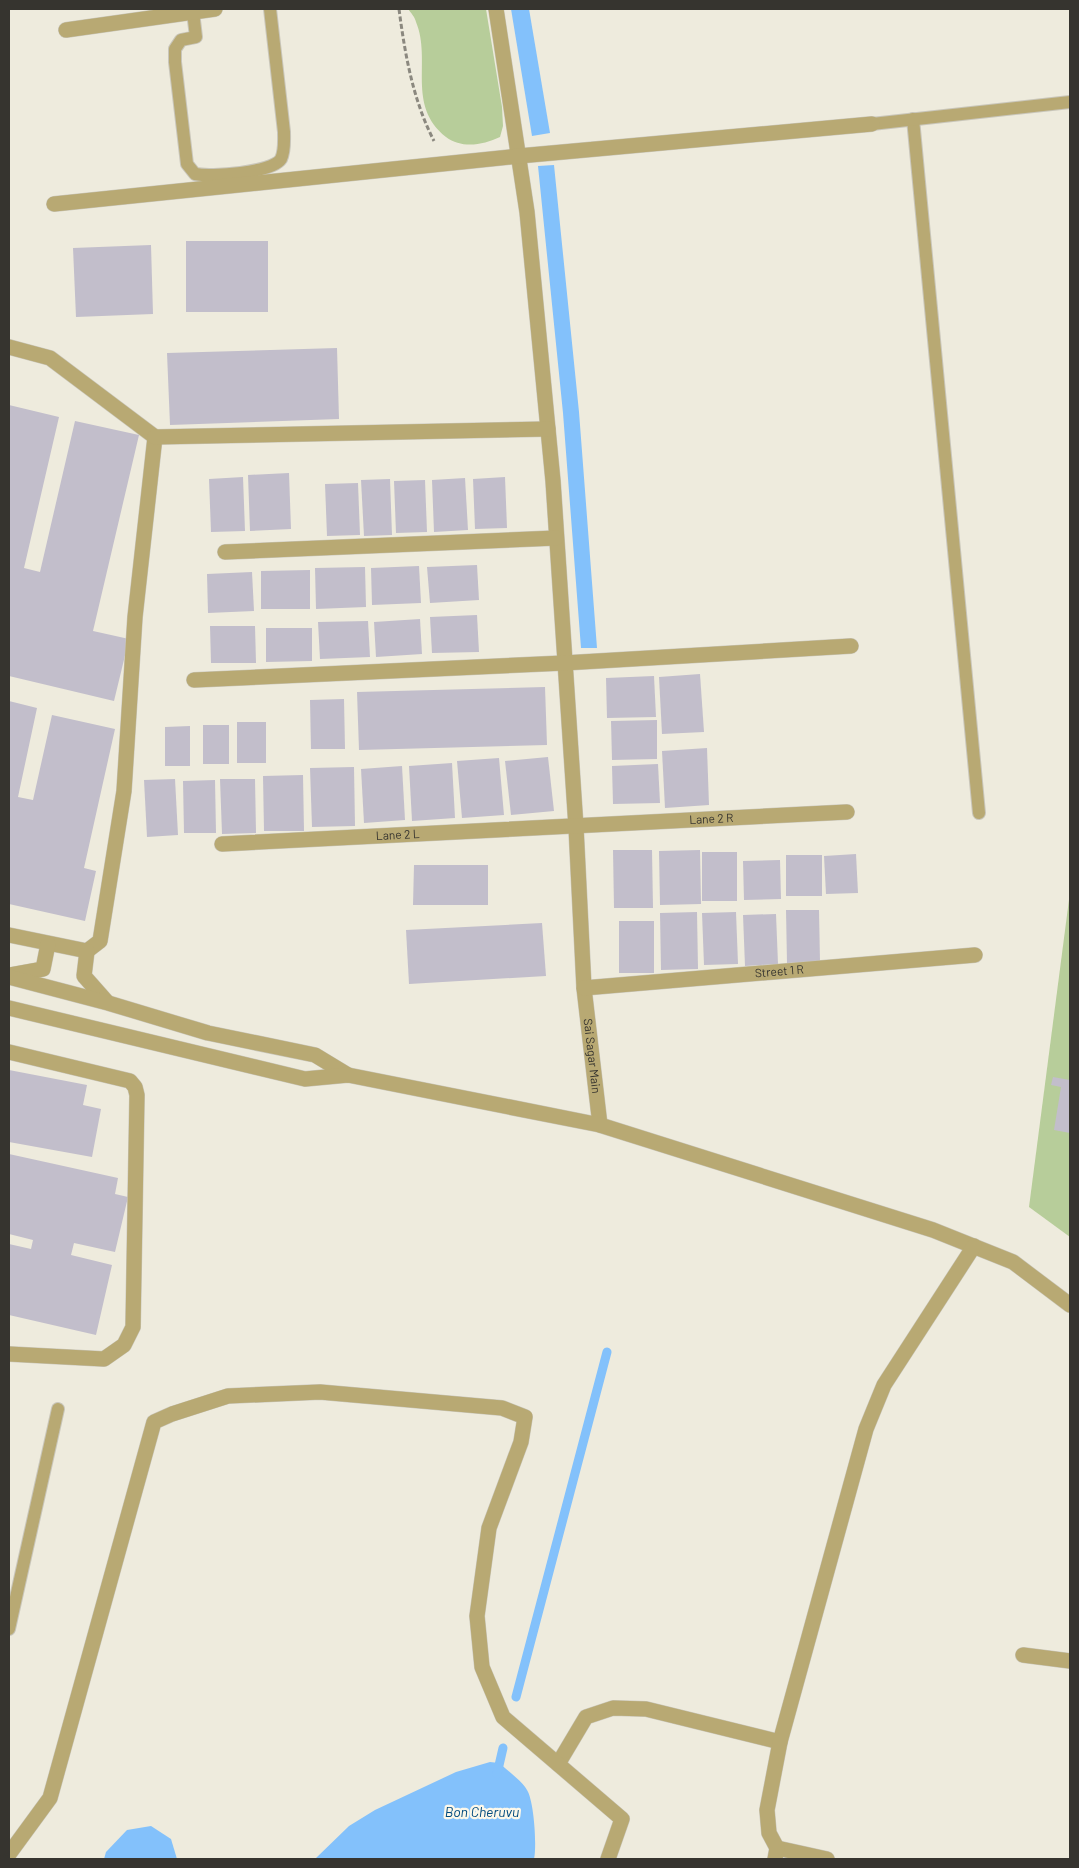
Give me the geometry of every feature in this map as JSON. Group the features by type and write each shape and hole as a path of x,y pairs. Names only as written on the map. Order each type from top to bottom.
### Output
{"street":[{"path":"66,30 215,9"},
{"name":"Sai Sagar Main","path":"496,9 520,156 529,229 548,429 576,827 584,988 600,1125"},
{"path":"54,204 452,162 872,124"},
{"path":"9,347 50,358 155,437 548,429"},
{"path":"108,1002 84,976 87,951 100,941 124,791 135,617 155,437"},
{"path":"225,552 556,538"},
{"path":"194,680 564,663 850,646"},
{"name":"Lane 2 R","path":"576,827 847,812"},
{"name":"Lane 2 L","path":"222,844 576,827"},
{"path":"9,935 87,951"},
{"path":"9,976 43,969 48,944"},
{"name":"Street 1 R","path":"584,988 975,955"},
{"path":"9,976 108,1002 208,1033 315,1055 348,1075"},
{"path":"9,1008 305,1078 348,1075 600,1125 933,1230 1013,1262 1070,1305"},
{"path":"203,1055 208,1033"},
{"path":"9,1052 130,1082 135,1087 136,1095 133,1327 129,1336 124,1345 104,1359 9,1354"},
{"path":"827,1859 776,1854 769,1833 767,1810 780,1742 866,1429 884,1384 974,1246"},
{"path":"9,1854 50,1798 154,1422 172,1414 228,1396 320,1392 502,1408 525,1417 521,1442 489,1528 477,1616 482,1667 503,1717 622,1819 608,1859"},
{"path":"1023,1655 1070,1661"},
{"path":"558,1764 586,1717 614,1708 646,1709 780,1742"}],"lane":[{"path":"193,12 196,37 181,40 175,49 175,62 187,164 194,174 204,176 264,169 282,158 284,132 270,9"},
{"path":"872,124 1070,102"},
{"path":"913,119 979,812"},
{"path":"9,1629 58,1409"}],"path":[{"path":"399,9 413,87 423,120 435,144 452,162"}],"green space":[{"path":"408,9 486,9 502,107 503,126 500,137 480,144 459,143 446,137 434,124 427,111 423,97 420,37 415,18"},
{"path":"1070,892 1070,1237 1029,1207"}],"water":[{"path":"511,9 529,9 550,133 532,136"},
{"path":"554,165 579,412 597,648 581,648 563,413 538,166"},
{"name":"Bon Cheruvu","path":"490,1762 499,1763 518,1779 527,1790 534,1824 534,1859 315,1859 349,1826 375,1810 456,1772"},
{"path":"151,1826 171,1839 177,1859 104,1859 106,1852 127,1830"}],"building":[{"path":"186,241 268,241 268,312 186,312"},
{"path":"151,245 153,314 76,317 73,248"},
{"path":"337,348 339,419 170,425 167,353"},
{"path":"9,405 59,417 24,568 40,572 75,421 139,435 93,631 129,639 114,701 9,676"},
{"path":"289,473 291,529 250,531 248,475"},
{"path":"243,477 245,531 211,532 209,479"},
{"path":"505,477 507,528 475,529 473,479"},
{"path":"465,478 468,530 434,532 432,480"},
{"path":"390,479 392,535 364,536 361,480"},
{"path":"425,480 427,532 396,533 394,481"},
{"path":"358,483 360,535 327,536 325,484"},
{"path":"477,565 479,600 430,603 427,567"},
{"path":"419,566 421,603 372,605 371,568"},
{"path":"365,567 366,607 316,609 315,568"},
{"path":"310,570 310,609 261,609 261,571"},
{"path":"252,572 254,611 208,613 207,574"},
{"path":"477,615 479,652 432,653 430,617"},
{"path":"420,619 422,654 376,657 374,622"},
{"path":"368,621 370,657 320,659 318,622"},
{"path":"210,626 255,626 256,663 211,663"},
{"path":"266,628 312,628 312,661 266,662"},
{"path":"700,674 704,732 662,734 659,677"},
{"path":"654,676 656,717 607,718 606,678"},
{"path":"545,687 547,745 359,750 357,692"},
{"path":"344,699 345,749 311,749 310,700"},
{"path":"9,701 37,708 18,797 33,800 52,715 115,729 84,868 96,871 85,921 9,904"},
{"path":"657,720 657,759 612,760 611,721"},
{"path":"237,722 266,722 266,763 237,763"},
{"path":"203,725 229,725 229,764 203,764"},
{"path":"190,726 190,766 165,766 165,727"},
{"path":"707,748 709,805 665,808 662,751"},
{"path":"548,757 554,811 511,815 505,761"},
{"path":"499,758 504,815 462,818 457,761"},
{"path":"452,763 455,818 412,821 409,766"},
{"path":"658,764 660,803 613,804 612,766"},
{"path":"402,766 405,820 364,823 361,769"},
{"path":"354,767 355,826 312,827 310,768"},
{"path":"303,775 304,831 264,831 263,776"},
{"path":"175,779 178,835 147,837 144,780"},
{"path":"220,779 255,779 256,833 222,834"},
{"path":"215,780 216,833 184,833 183,781"},
{"path":"613,850 652,850 653,908 614,908"},
{"path":"700,850 701,904 660,905 659,851"},
{"path":"702,852 737,852 737,901 702,901"},
{"path":"856,854 858,893 826,894 824,856"},
{"path":"786,855 822,855 822,896 786,896"},
{"path":"780,860 781,899 744,900 743,861"},
{"path":"414,865 488,865 488,905 413,905"},
{"path":"786,910 819,910 820,962 787,963"},
{"path":"697,912 698,969 661,970 660,913"},
{"path":"736,912 738,964 704,965 702,913"},
{"path":"776,914 778,964 745,966 743,915"},
{"path":"619,921 654,921 654,973 619,973"},
{"path":"542,923 546,976 409,984 406,930"},
{"path":"9,1070 87,1085 83,1105 101,1109 92,1157 9,1142"},
{"path":"1053,1077 1070,1080 1070,1133 1054,1130 1061,1087 1051,1085"},
{"path":"9,1154 118,1178 115,1194 128,1197 115,1252 74,1243 71,1255 112,1265 96,1335 9,1315 9,1244 31,1249 33,1240 9,1234"}],"waterway":[{"path":"516,1697 607,1352"},
{"path":"497,1774 503,1748"}]}
